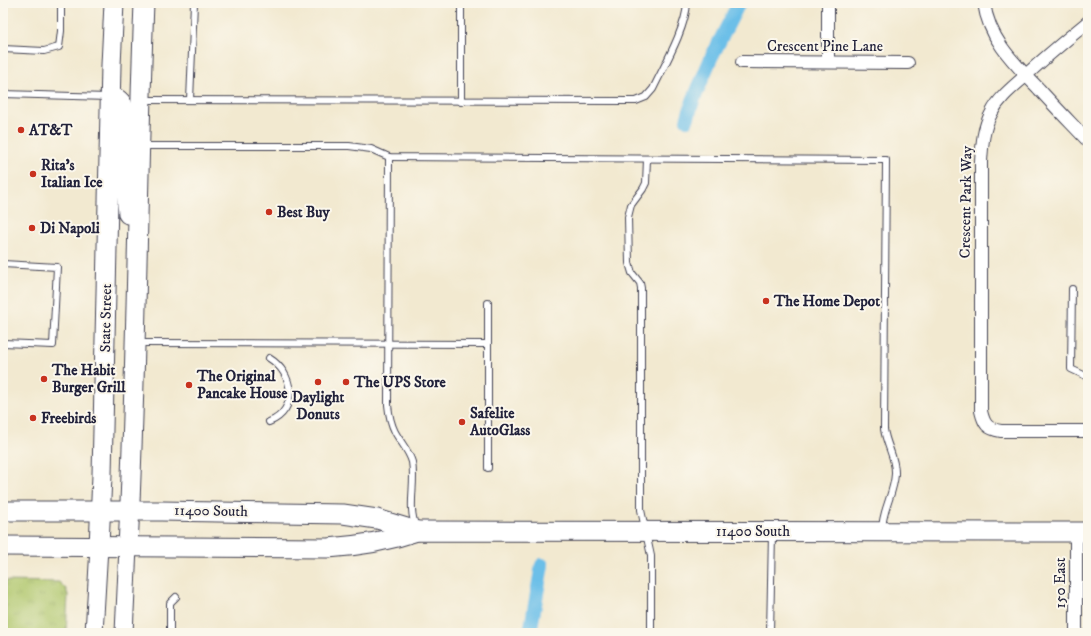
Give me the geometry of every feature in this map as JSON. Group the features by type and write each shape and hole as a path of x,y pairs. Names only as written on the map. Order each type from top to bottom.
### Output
{"main road":[{"name":"State Street","path":"94,633 101,511 114,3"},
{"name":"State Street","path":"124,633 136,343 140,100 144,3"},
{"path":"111,97 120,100 124,109 124,168 126,194 129,227 137,272"},
{"name":"11400 South","path":"3,510 343,514 377,518 418,531"},
{"name":"11400 South","path":"3,546 340,547 383,541 418,531 1082,532"}],"street":[{"path":"828,3 828,62"},
{"path":"984,3 990,26 998,43 1011,60 1088,141"},
{"name":"Crescent Park Way","path":"1088,22 1058,46 1002,97 992,111 985,128 982,145 981,411 987,426 993,430 1088,431"},
{"name":"Crescent Pine Lane","path":"742,62 908,63"},
{"name":"150 East","path":"1076,633 1082,532"}],"lane":[{"path":"3,49 44,50 59,47 61,31 61,3"},
{"path":"190,100 194,3"},
{"path":"461,3 461,102"},
{"path":"140,100 630,102 642,99 653,89 681,29 687,3"},
{"path":"3,94 111,97"},
{"path":"139,146 349,146 371,149 389,157 886,160 884,429 887,443 895,465 895,473 892,491 884,514 882,532"},
{"path":"389,157 388,410 395,432 406,448 412,462 412,510 413,518 418,531"},
{"path":"647,159 646,184 631,205 628,217 629,263 632,273 640,283 641,288 641,510 651,556 651,633"},
{"path":"3,264 57,267 53,345 3,343"},
{"path":"1072,289 1071,369 1088,377"},
{"path":"488,303 488,468"},
{"path":"136,343 488,344"},
{"path":"269,358 283,370 289,385 289,400 285,411 280,416 269,422"},
{"path":"770,633 772,531"},
{"path":"170,633 170,603 176,597"}],"green space":[{"path":"3,581 59,582 66,589 68,595 66,633 3,633"}],"waterway":[{"path":"687,120 693,101 711,58 739,3"},
{"path":"530,633 542,565"}],"place":[{"name":"AT&T","path":"21,130"},
{"name":"Rita's Italian Ice","path":"33,174"},
{"name":"Best Buy","path":"269,212"},
{"name":"Di Napoli","path":"32,228"},
{"name":"The Home Depot","path":"766,301"},
{"name":"The Habit Burger Grill","path":"44,379"},
{"name":"Daylight Donuts","path":"318,382"},
{"name":"The UPS Store","path":"346,382"},
{"name":"The Original Pancake House","path":"189,385"},
{"name":"Freebirds","path":"33,418"},
{"name":"Safelite AutoGlass","path":"462,422"}]}
